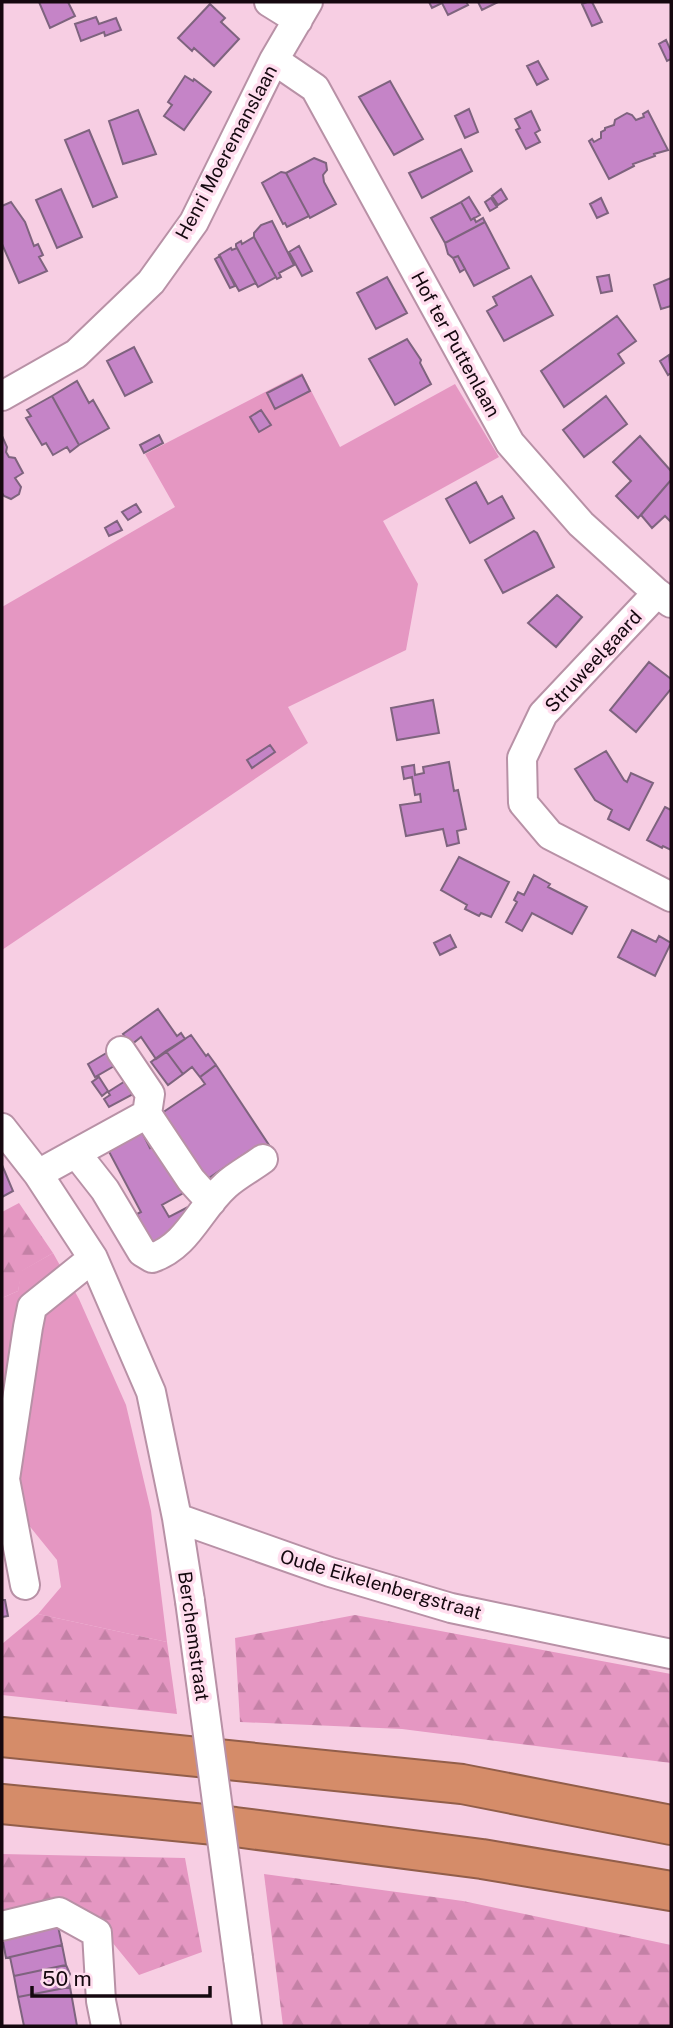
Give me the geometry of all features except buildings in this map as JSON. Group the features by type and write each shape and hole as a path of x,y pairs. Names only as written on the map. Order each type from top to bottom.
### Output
{"highway":[{"path":"2,1737 462,1784 671,1825"},
{"path":"2,1804 235,1827 482,1858 671,1891"}],"street":[{"path":"269,2 303,11"},
{"name":"Henri Moeremanslaan","path":"2,396 76,354 151,282 194,222 274,60 303,11"},
{"name":"Hof ter Puttenlaan","path":"274,60 315,89 510,443 581,524 664,598"},
{"name":"Struweelgaard","path":"664,598 543,714 522,758 523,803 550,835 671,897"},
{"path":"121,1051 150,1094 147,1114 191,1180 211,1202"},
{"path":"38,1174 147,1114"},
{"name":"Berchemstraat","path":"2,1128 38,1174 93,1258 151,1392 177,1518 190,1601 247,2026"},
{"path":"76,1153 105,1190 137,1246 152,1258 166,1253 180,1241 194,1227 226,1184 263,1159"},
{"path":"25,1585 5,1479 32,1307 93,1258"},
{"name":"Oude Eikelenbergstraat","path":"177,1518 330,1572 451,1608 671,1654"},
{"path":"2,1926 58,1912 97,1933 101,2001 106,2026"}],"green space":[{"path":"302,373 340,447 455,384 499,457 383,521 418,584 406,650 288,707 308,743 2,950 2,607 175,507 145,454"},
{"path":"19,1203 53,1253 22,1271 18,1291 2,1298 2,1212"},
{"path":"53,1253 79,1299 126,1405 151,1511 167,1642 38,1614 61,1587 57,1560 2,1486 2,1298 18,1291 21,1271"},
{"path":"38,1614 167,1642 177,1714 2,1695 2,1644"},
{"path":"355,1615 671,1674 671,1763 402,1729 240,1722 235,1638"},
{"path":"2,1854 185,1858 202,1952 139,1975 94,1920 2,1919"},
{"path":"264,1874 463,1901 671,1945 671,2026 283,2026"}]}
